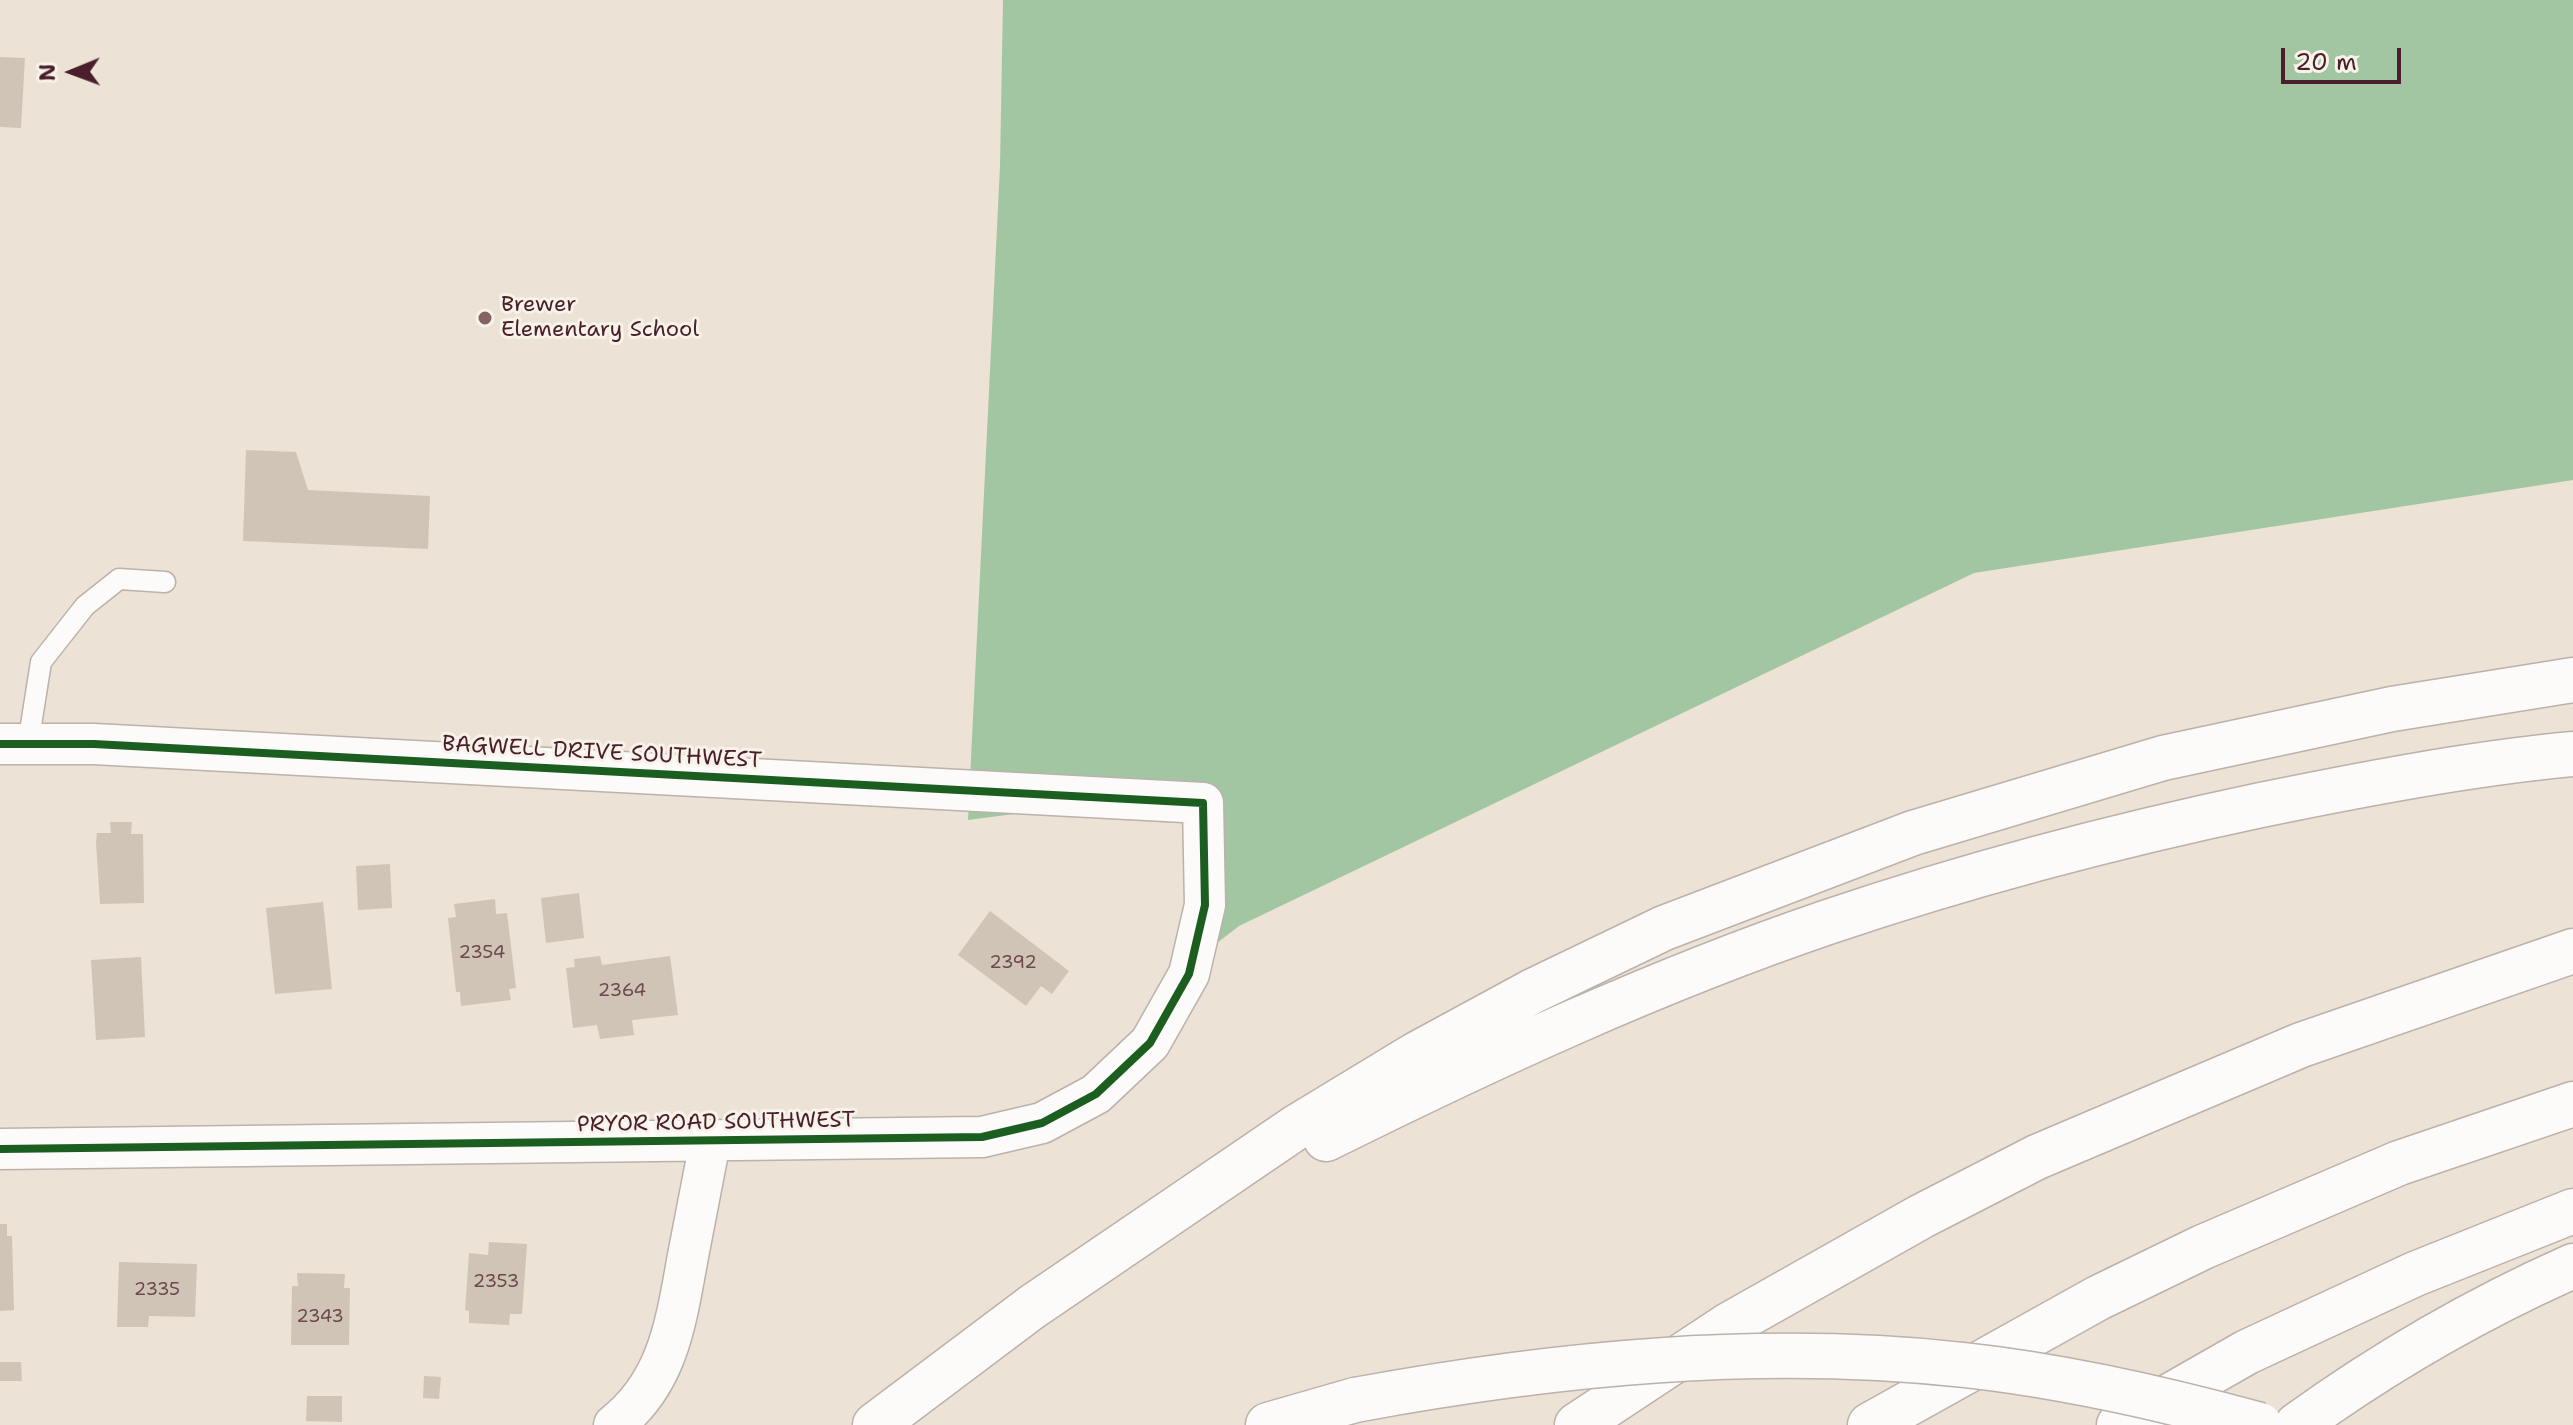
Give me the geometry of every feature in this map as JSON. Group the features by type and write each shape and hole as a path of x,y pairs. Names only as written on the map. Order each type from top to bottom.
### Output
{"highway":[{"path":"875,1425 1032,1307 1298,1126 1415,1055 1533,991 1664,928 1913,833 2163,758 2392,709 2573,680"},
{"path":"1032,1307 1156,1230 1276,1163 1492,1058 1653,988 1827,922 1997,869 2172,824 2343,788 2522,759 2573,754"},
{"path":"1577,1425 1727,1326 1922,1216 2037,1157 2301,1045 2573,951"},
{"path":"1870,1425 2098,1298 2203,1247 2399,1163 2573,1104"},
{"path":"2119,1425 2261,1346 2415,1274 2573,1211"},
{"path":"2297,1425 2340,1394 2436,1335 2573,1266"},
{"path":"1268,1425 1355,1400 1527,1372 1716,1357 1848,1357 1962,1365 2070,1379 2147,1395 2260,1425"}],"street":[{"name":"BAGWELL DRIVE SOUTHWEST","path":"14,744 94,744 1203,803"},
{"name":"PRYOR ROAD SOUTHWEST","path":"0,1149 982,1137 1042,1123 1096,1094 1150,1043 1189,974 1205,905 1203,803"},
{"path":"614,1425 630,1412 655,1379 673,1338 710,1142"}],"lane":[{"path":"14,744 41,662 85,606 119,579 165,582"}],"green space":[{"path":"1003,0 2573,0 2573,480 1974,573 1239,926 1217,943 1191,791 968,820 1000,166"}],"building":[{"path":"0,57 25,58 21,128 0,127"},
{"path":"246,450 296,452 308,490 430,496 428,549 243,541"},
{"path":"110,822 132,822 131,834 143,834 144,903 100,904 97,833 111,833"},
{"path":"390,864 392,908 358,910 356,866"},
{"path":"579,893 584,938 546,943 541,898"},
{"path":"495,899 496,914 507,913 516,988 509,989 511,1000 461,1006 460,992 456,992 448,918 456,917 454,904"},
{"path":"323,902 332,989 275,994 266,908"},
{"path":"990,911 1069,971 1052,994 1041,986 1026,1006 958,955"},
{"path":"600,956 602,965 670,956 678,1015 632,1020 634,1035 600,1039 597,1025 573,1028 566,968 575,967 574,959"},
{"path":"141,957 145,1037 96,1040 91,960"},
{"path":"0,1224 7,1224 7,1236 12,1236 14,1310 0,1311"},
{"path":"489,1242 527,1244 522,1314 510,1314 509,1325 469,1323 469,1311 465,1310 469,1253 488,1255"},
{"path":"119,1262 197,1264 195,1317 149,1316 148,1327 117,1327"},
{"path":"297,1273 345,1274 344,1288 350,1288 349,1345 291,1345 292,1286 298,1286"},
{"path":"0,1362 21,1362 22,1381 0,1381"},
{"path":"424,1376 441,1377 439,1399 423,1398"},
{"path":"307,1396 342,1396 342,1422 306,1421"}],"cycle path":[{"path":"0,744 94,744 1203,803 1205,905 1189,974 1150,1043 1096,1094 1042,1123 982,1137 0,1149"}],"place":[{"name":"Brewer Elementary School","path":"485,318"}]}
